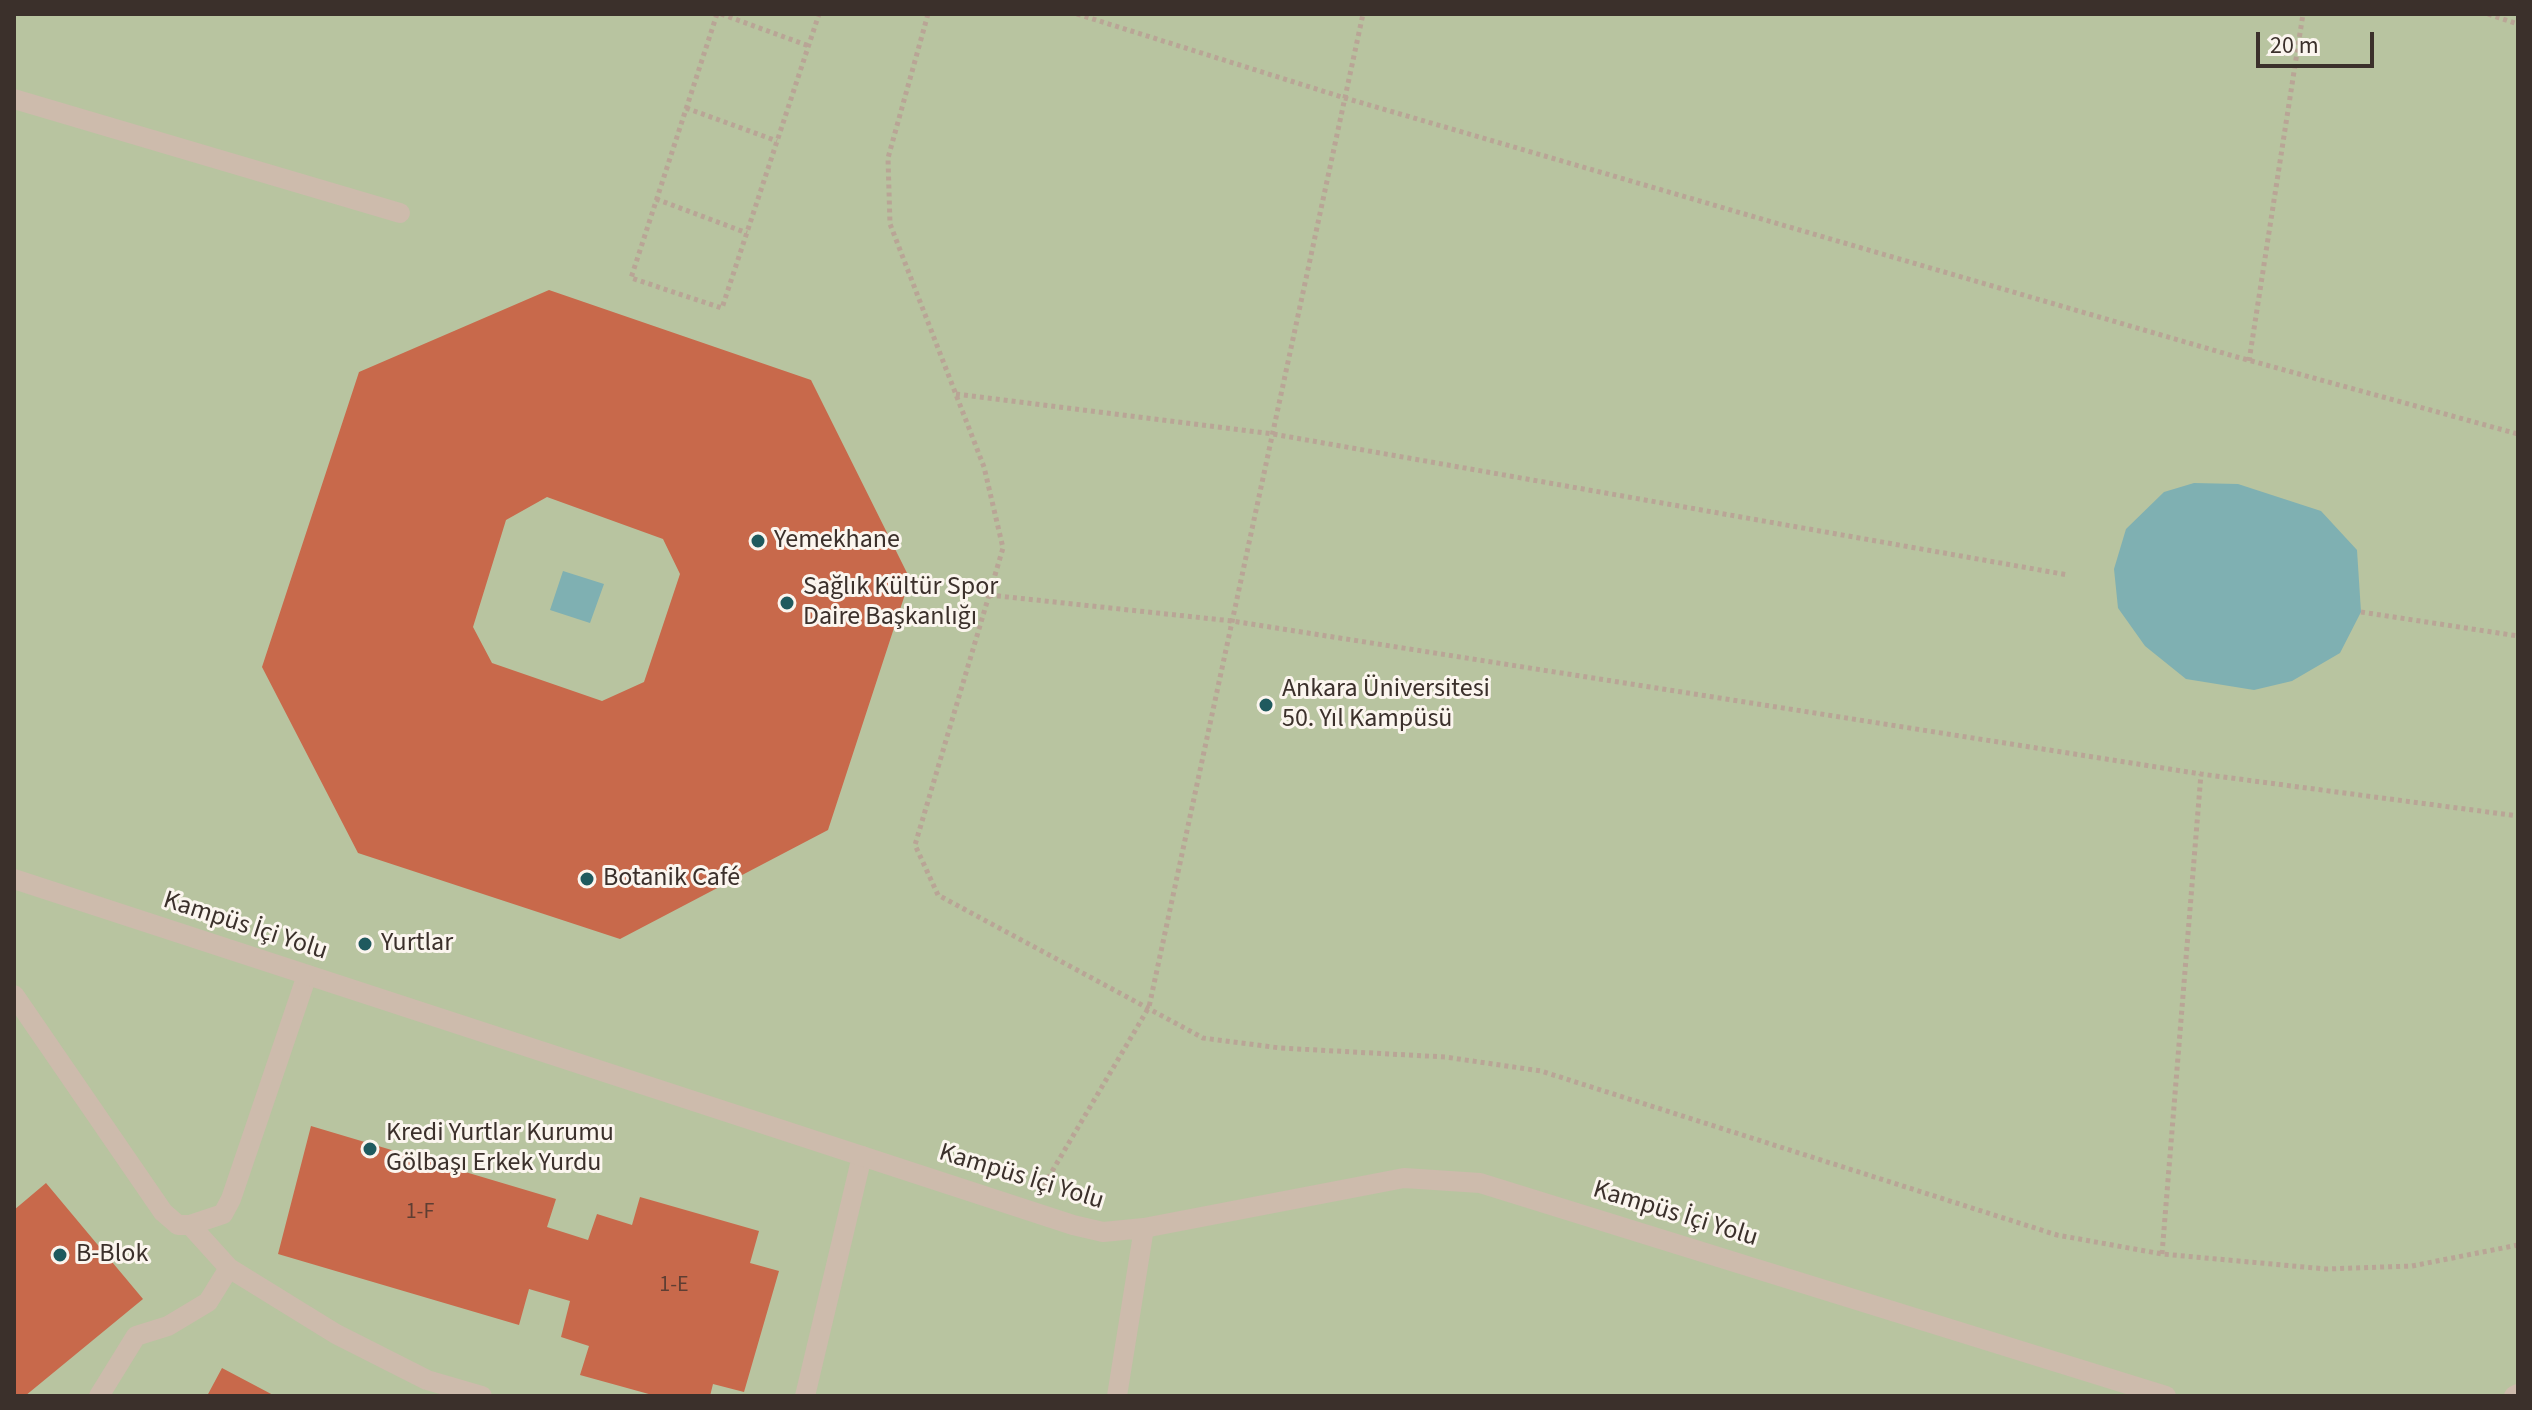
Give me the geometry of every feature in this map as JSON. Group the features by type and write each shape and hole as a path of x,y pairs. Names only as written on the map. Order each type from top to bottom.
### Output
{"street":[{"path":"14,99 400,213"},
{"name":"Kampüs İçi Yolu","path":"14,879 1103,1232 1144,1228 1404,1178 1480,1183 2166,1396"},
{"path":"14,995 163,1212 178,1225 190,1225 223,1214 231,1199 307,975"},
{"path":"805,1396 862,1156"},
{"path":"190,1225 229,1268 336,1334 420,1376 482,1396"},
{"path":"1117,1396 1144,1228"},
{"path":"99,1396 136,1336 168,1326 208,1302 229,1268"},
{"path":"412,1396 420,1376"}],"path":[{"path":"809,46 719,14 631,278 722,308 809,46 819,14"},
{"path":"928,14 888,158 890,224 984,467 1003,548 915,845 938,895 1203,1038 1280,1048 1445,1057 1541,1071 2057,1235 2162,1254 2326,1269 2412,1266 2518,1245"},
{"path":"1077,14 1345,98 2249,361 2518,434"},
{"path":"1029,1210 1149,1007 1363,14"},
{"path":"2249,361 2303,14"},
{"path":"2488,14 2518,24"},
{"path":"686,108 777,141"},
{"path":"656,199 747,233"},
{"path":"956,394 1273,434 2068,575"},
{"path":"989,595 1232,621 2201,774 2518,816"},
{"path":"2361,612 2518,636"},
{"path":"2162,1254 2201,774"}],"green space":[{"name":"Ankara Üniversitesi 50. Yıl Kampüsü","path":"14,14 2518,14 2518,1396 14,1396"}],"water":[{"path":"2194,483 2238,484 2321,511 2357,550 2361,612 2340,653 2292,681 2254,690 2186,679 2145,646 2118,608 2114,569 2126,529 2164,492"},
{"path":"563,571 604,584 590,623 550,610"}],"building":[{"name":"Sağlık Kültür Spor Daire Başkanlığı","path":"549,290 811,380 910,579 828,830 620,939 358,853 262,667 359,372","holes":["547,497 663,539 680,574 644,682 602,701 492,663 473,627 506,520"]},
{"path":"311,1126 556,1199 547,1227 588,1240 597,1214 632,1225 640,1197 759,1231 750,1263 779,1271 744,1392 713,1384 710,1396 656,1396 580,1375 589,1346 561,1337 570,1301 529,1289 519,1325 278,1254"},
{"name":"B-Blok","path":"46,1183 143,1299 25,1396 14,1396 14,1210"},
{"path":"222,1368 275,1396 207,1396"}],"place":[{"name":"Yemekhane","path":"758,541"},
{"name":"Sağlık Kültür Spor Daire Başkanlığı","path":"787,603"},
{"name":"Ankara Üniversitesi 50. Yıl Kampüsü","path":"1266,705"},
{"name":"Botanik Café","path":"587,879"},
{"name":"Yurtlar","path":"365,944"},
{"name":"Kredi Yurtlar Kurumu Gölbaşı Erkek Yurdu","path":"370,1149"},
{"name":"B-Blok","path":"60,1255"}]}
